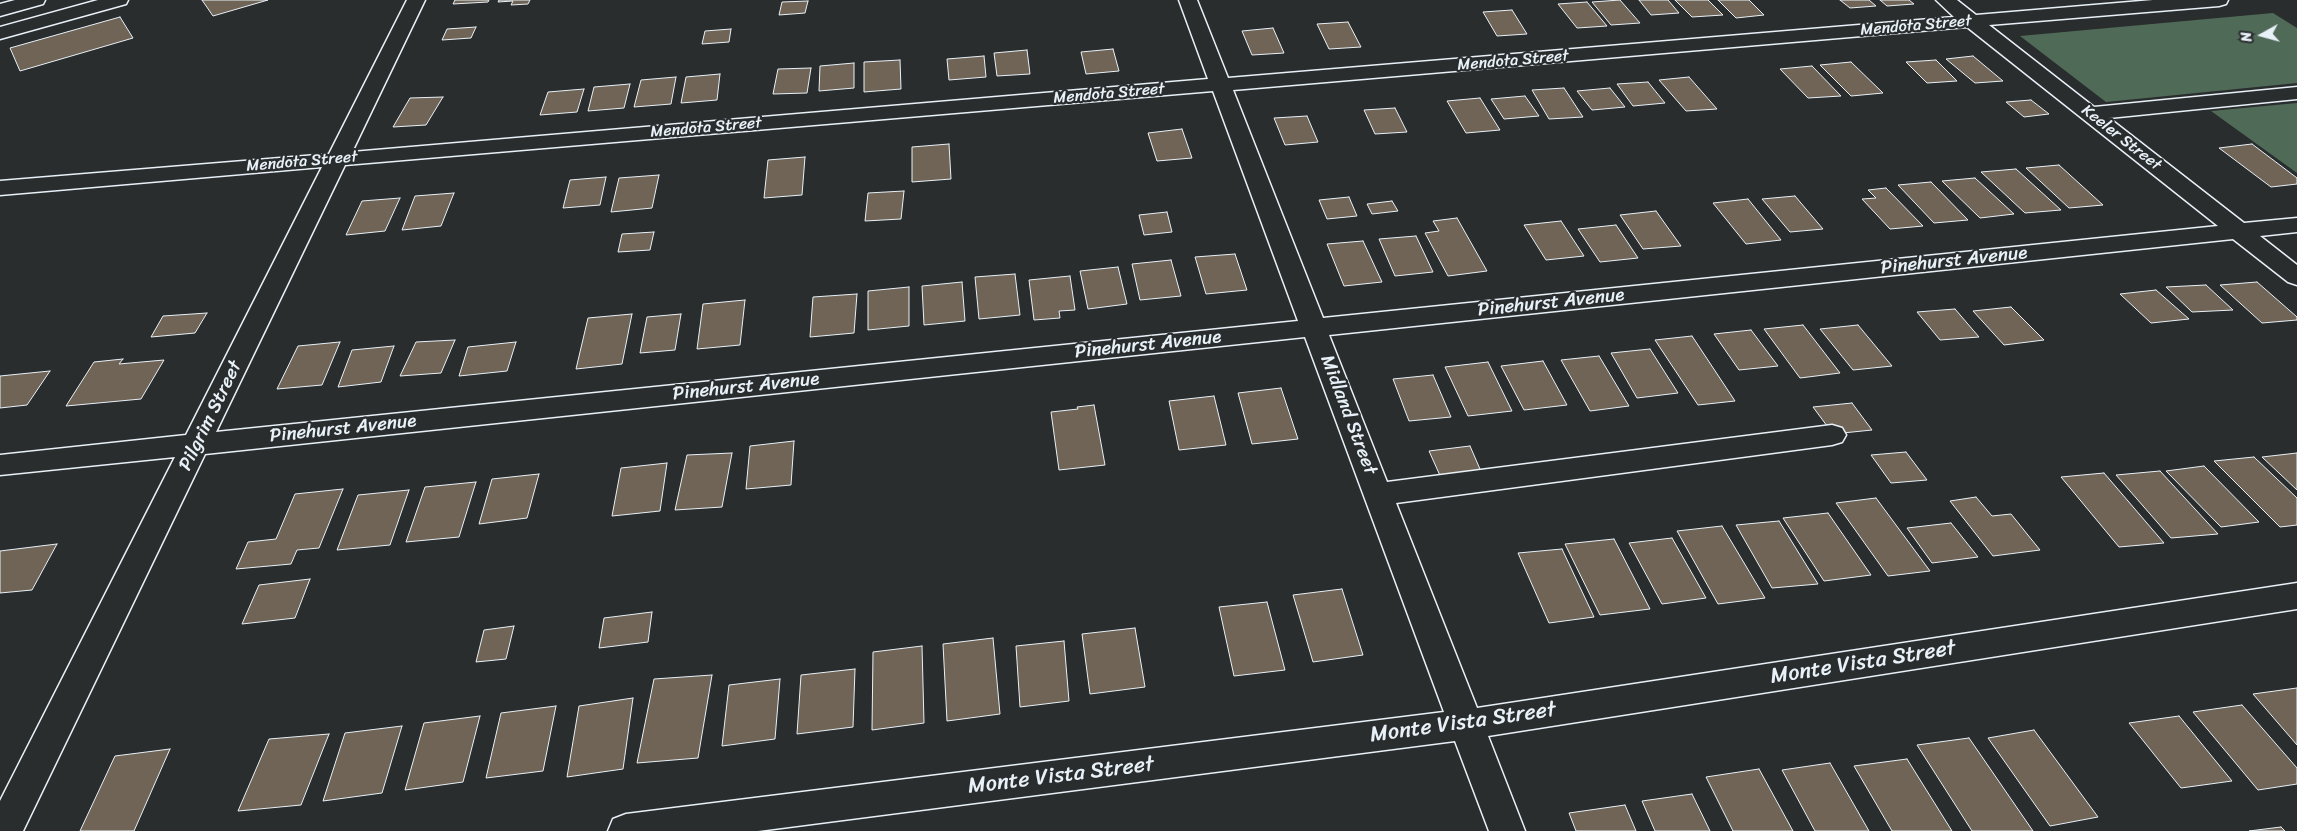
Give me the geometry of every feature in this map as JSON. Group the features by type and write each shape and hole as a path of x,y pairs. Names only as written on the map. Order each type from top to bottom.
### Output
{"main road":[{"path":"0,10 36,0"},
{"path":"0,33 119,0"},
{"name":"Pilgrim Street","path":"4,831 198,444 416,0"},
{"name":"Midland Street","path":"1188,0 1468,724 1507,831"},
{"name":"Keeler Street","path":"1945,0 2297,277"},
{"name":"Mendota Street","path":"0,188 1222,86 2219,0"},
{"path":"2090,114 2297,93"},
{"name":"Pinehurst Avenue","path":"0,465 2297,225"},
{"path":"1379,494 1832,435"},
{"name":"Monte Vista Street","path":"626,831 1468,724 2297,596"}],"green space":[{"path":"2273,13 2297,28 2297,83 2106,102 2020,36"},
{"path":"2297,103 2297,173 2211,111"}],"building":[{"path":"202,0 268,0 213,16"},
{"path":"455,0 489,0 488,2 453,4"},
{"path":"499,0 530,0 528,4 511,5 513,1 498,2"},
{"path":"1620,0 1640,23 1611,25 1592,2"},
{"path":"1639,0 1668,0 1679,13 1651,15"},
{"path":"1675,0 1708,0 1723,15 1692,17"},
{"path":"1718,0 1749,0 1764,15 1736,18"},
{"path":"1840,0 1869,0 1876,6 1850,8"},
{"path":"1880,0 1909,0 1914,4 1887,6"},
{"path":"808,1 805,13 779,15 782,2"},
{"path":"1587,2 1607,26 1577,28 1558,4"},
{"path":"1512,10 1527,34 1497,36 1483,12"},
{"path":"120,17 133,38 20,71 10,48"},
{"path":"1348,22 1361,47 1329,49 1317,24"},
{"path":"476,27 471,38 442,40 447,29"},
{"path":"1273,28 1284,53 1252,55 1242,31"},
{"path":"731,29 729,42 702,44 705,31"},
{"path":"1113,49 1119,71 1086,74 1081,52"},
{"path":"1027,50 1030,74 997,76 994,53"},
{"path":"984,56 986,77 949,80 947,59"},
{"path":"1973,56 2003,81 1975,83 1946,59"},
{"path":"900,60 901,89 864,92 864,62"},
{"path":"1936,60 1957,81 1927,83 1906,62"},
{"path":"1851,62 1883,93 1851,96 1820,65"},
{"path":"854,63 854,88 819,91 820,66"},
{"path":"1812,66 1841,96 1808,98 1780,69"},
{"path":"811,68 807,93 773,94 778,69"},
{"path":"720,74 717,100 681,103 686,77"},
{"path":"676,77 671,104 634,107 641,80"},
{"path":"1689,77 1717,109 1686,111 1659,80"},
{"path":"1648,82 1665,103 1633,106 1617,84"},
{"path":"630,84 624,108 588,111 594,87"},
{"path":"1564,88 1583,117 1549,119 1532,90"},
{"path":"1610,88 1625,107 1592,110 1577,91"},
{"path":"584,89 577,112 540,115 548,92"},
{"path":"1525,96 1539,116 1504,119 1491,99"},
{"path":"443,97 426,125 393,127 410,98"},
{"path":"1480,98 1500,130 1466,133 1447,101"},
{"path":"2031,100 2049,114 2024,117 2006,102"},
{"path":"1395,108 1407,132 1375,134 1364,110"},
{"path":"1307,116 1318,142 1285,145 1274,118"},
{"path":"1182,129 1192,158 1157,161 1148,133"},
{"path":"949,144 951,179 912,182 912,147"},
{"path":"2252,144 2297,178 2297,184 2271,187 2219,148"},
{"path":"805,157 802,195 764,198 768,160"},
{"path":"2059,165 2103,205 2069,208 2026,168"},
{"path":"2016,169 2061,210 2025,213 1981,172"},
{"path":"659,175 652,208 611,212 619,178"},
{"path":"606,177 600,205 563,208 570,180"},
{"path":"1975,178 2014,214 1980,218 1942,181"},
{"path":"1931,182 1968,220 1934,223 1898,185"},
{"path":"1886,188 1923,226 1890,229 1862,199 1876,198 1868,190"},
{"path":"904,191 901,219 865,221 868,193"},
{"path":"454,193 441,226 402,230 415,196"},
{"path":"1795,196 1823,229 1790,232 1762,199"},
{"path":"1349,197 1357,216 1327,219 1319,200"},
{"path":"400,198 385,231 346,235 362,201"},
{"path":"1748,199 1781,240 1746,244 1713,203"},
{"path":"1392,201 1398,211 1372,214 1367,204"},
{"path":"1656,211 1681,246 1643,249 1620,215"},
{"path":"1167,212 1172,232 1144,235 1139,215"},
{"path":"1457,218 1487,271 1448,276 1425,233 1439,231 1433,221"},
{"path":"1561,221 1584,256 1546,260 1524,225"},
{"path":"1616,225 1638,258 1600,262 1578,229"},
{"path":"654,232 650,250 618,252 622,234"},
{"path":"1416,236 1433,272 1395,276 1379,239"},
{"path":"1363,241 1382,282 1344,286 1327,244"},
{"path":"1235,254 1247,290 1206,294 1195,257"},
{"path":"1171,260 1181,296 1140,300 1132,264"},
{"path":"1118,267 1127,304 1088,309 1080,271"},
{"path":"1015,274 1020,315 979,319 975,277"},
{"path":"1070,276 1075,310 1059,311 1060,318 1034,320 1029,280"},
{"path":"962,282 965,321 924,325 922,286"},
{"path":"2257,282 2297,317 2297,320 2262,323 2220,285"},
{"path":"2206,285 2233,310 2192,312 2166,287"},
{"path":"909,287 909,326 868,330 868,291"},
{"path":"2156,290 2189,319 2151,323 2120,294"},
{"path":"857,294 854,333 810,337 813,297"},
{"path":"745,300 740,345 697,349 703,304"},
{"path":"2011,307 2044,340 2004,345 1973,311"},
{"path":"1955,309 1979,337 1940,340 1917,312"},
{"path":"207,313 195,333 151,337 163,316"},
{"path":"632,314 622,364 576,369 588,318"},
{"path":"681,314 675,350 640,353 647,317"},
{"path":"1803,325 1840,373 1800,378 1764,329"},
{"path":"1858,325 1892,366 1853,370 1820,329"},
{"path":"1751,330 1778,366 1739,370 1714,334"},
{"path":"1692,336 1735,401 1698,405 1655,340"},
{"path":"455,340 441,373 400,376 416,342"},
{"path":"340,342 322,385 277,389 298,346"},
{"path":"516,342 507,371 459,376 468,347"},
{"path":"394,346 381,382 338,387 352,350"},
{"path":"1650,349 1678,393 1637,398 1611,353"},
{"path":"1599,356 1629,406 1590,411 1561,360"},
{"path":"123,359 119,364 164,360 141,399 66,406 94,362"},
{"path":"1543,361 1567,405 1524,410 1501,366"},
{"path":"1488,362 1512,411 1468,416 1445,367"},
{"path":"50,371 27,405 0,408 0,376"},
{"path":"1433,375 1451,417 1409,421 1393,379"},
{"path":"1281,388 1298,439 1252,444 1238,393"},
{"path":"1214,396 1226,445 1179,450 1169,401"},
{"path":"1852,403 1872,430 1833,434 1813,407"},
{"path":"1094,405 1105,465 1059,470 1051,412"},
{"path":"794,441 791,485 746,489 750,446"},
{"path":"1470,446 1483,476 1442,480 1429,451"},
{"path":"1906,452 1927,480 1891,483 1871,455"},
{"path":"732,453 722,507 675,510 687,455"},
{"path":"2297,453 2297,490 2262,457"},
{"path":"2254,457 2297,498 2297,525 2280,527 2214,461"},
{"path":"667,463 660,511 612,516 621,468"},
{"path":"2204,466 2259,522 2221,527 2166,471"},
{"path":"2160,471 2218,534 2171,538 2116,475"},
{"path":"2104,473 2164,543 2119,547 2061,477"},
{"path":"539,474 527,518 479,524 492,479"},
{"path":"476,482 459,537 406,542 425,487"},
{"path":"343,489 319,548 297,550 291,564 236,569 248,542 276,539 295,494"},
{"path":"409,490 390,545 337,550 358,495"},
{"path":"1976,497 1992,516 2011,514 2040,550 1993,556 1950,501"},
{"path":"1876,498 1930,571 1888,576 1836,503"},
{"path":"1828,513 1871,575 1824,581 1783,518"},
{"path":"1779,521 1818,584 1772,588 1736,525"},
{"path":"1951,523 1978,557 1932,563 1907,528"},
{"path":"1722,526 1765,598 1718,604 1677,531"},
{"path":"1672,538 1706,598 1662,604 1629,543"},
{"path":"1614,539 1650,609 1600,615 1565,544"},
{"path":"57,544 32,590 0,593 0,551"},
{"path":"1562,549 1594,617 1549,623 1518,553"},
{"path":"310,579 295,618 242,624 259,585"},
{"path":"1342,589 1363,655 1313,662 1293,595"},
{"path":"1267,602 1285,670 1234,676 1219,607"},
{"path":"652,612 648,642 599,648 604,618"},
{"path":"514,626 506,659 476,662 484,630"},
{"path":"1135,628 1145,687 1090,694 1082,634"},
{"path":"993,638 1000,714 947,721 943,644"},
{"path":"1064,641 1069,701 1020,707 1016,646"},
{"path":"922,646 924,723 872,730 873,652"},
{"path":"855,669 853,727 797,734 801,675"},
{"path":"712,675 698,758 637,763 654,679"},
{"path":"780,679 775,739 722,746 729,685"},
{"path":"2297,688 2297,745 2253,694"},
{"path":"633,698 623,769 567,777 579,706"},
{"path":"2242,705 2297,768 2297,784 2258,790 2193,712"},
{"path":"556,706 543,771 486,778 501,713"},
{"path":"480,716 463,782 405,790 424,723"},
{"path":"2179,716 2232,781 2181,788 2129,723"},
{"path":"402,726 382,793 323,801 345,733"},
{"path":"2034,730 2098,817 2050,826 1988,738"},
{"path":"329,734 301,805 238,811 269,739"},
{"path":"1969,738 2033,831 1972,831 1917,745"},
{"path":"170,749 134,831 80,831 115,756"},
{"path":"1907,759 1952,831 1892,831 1854,766"},
{"path":"1830,763 1869,831 1815,831 1782,770"},
{"path":"1759,769 1793,831 1733,831 1706,777"},
{"path":"1692,794 1710,831 1655,831 1642,801"},
{"path":"1625,805 1636,831 1576,831 1569,813"},
{"path":"2281,827 2285,831 2249,831"}]}
